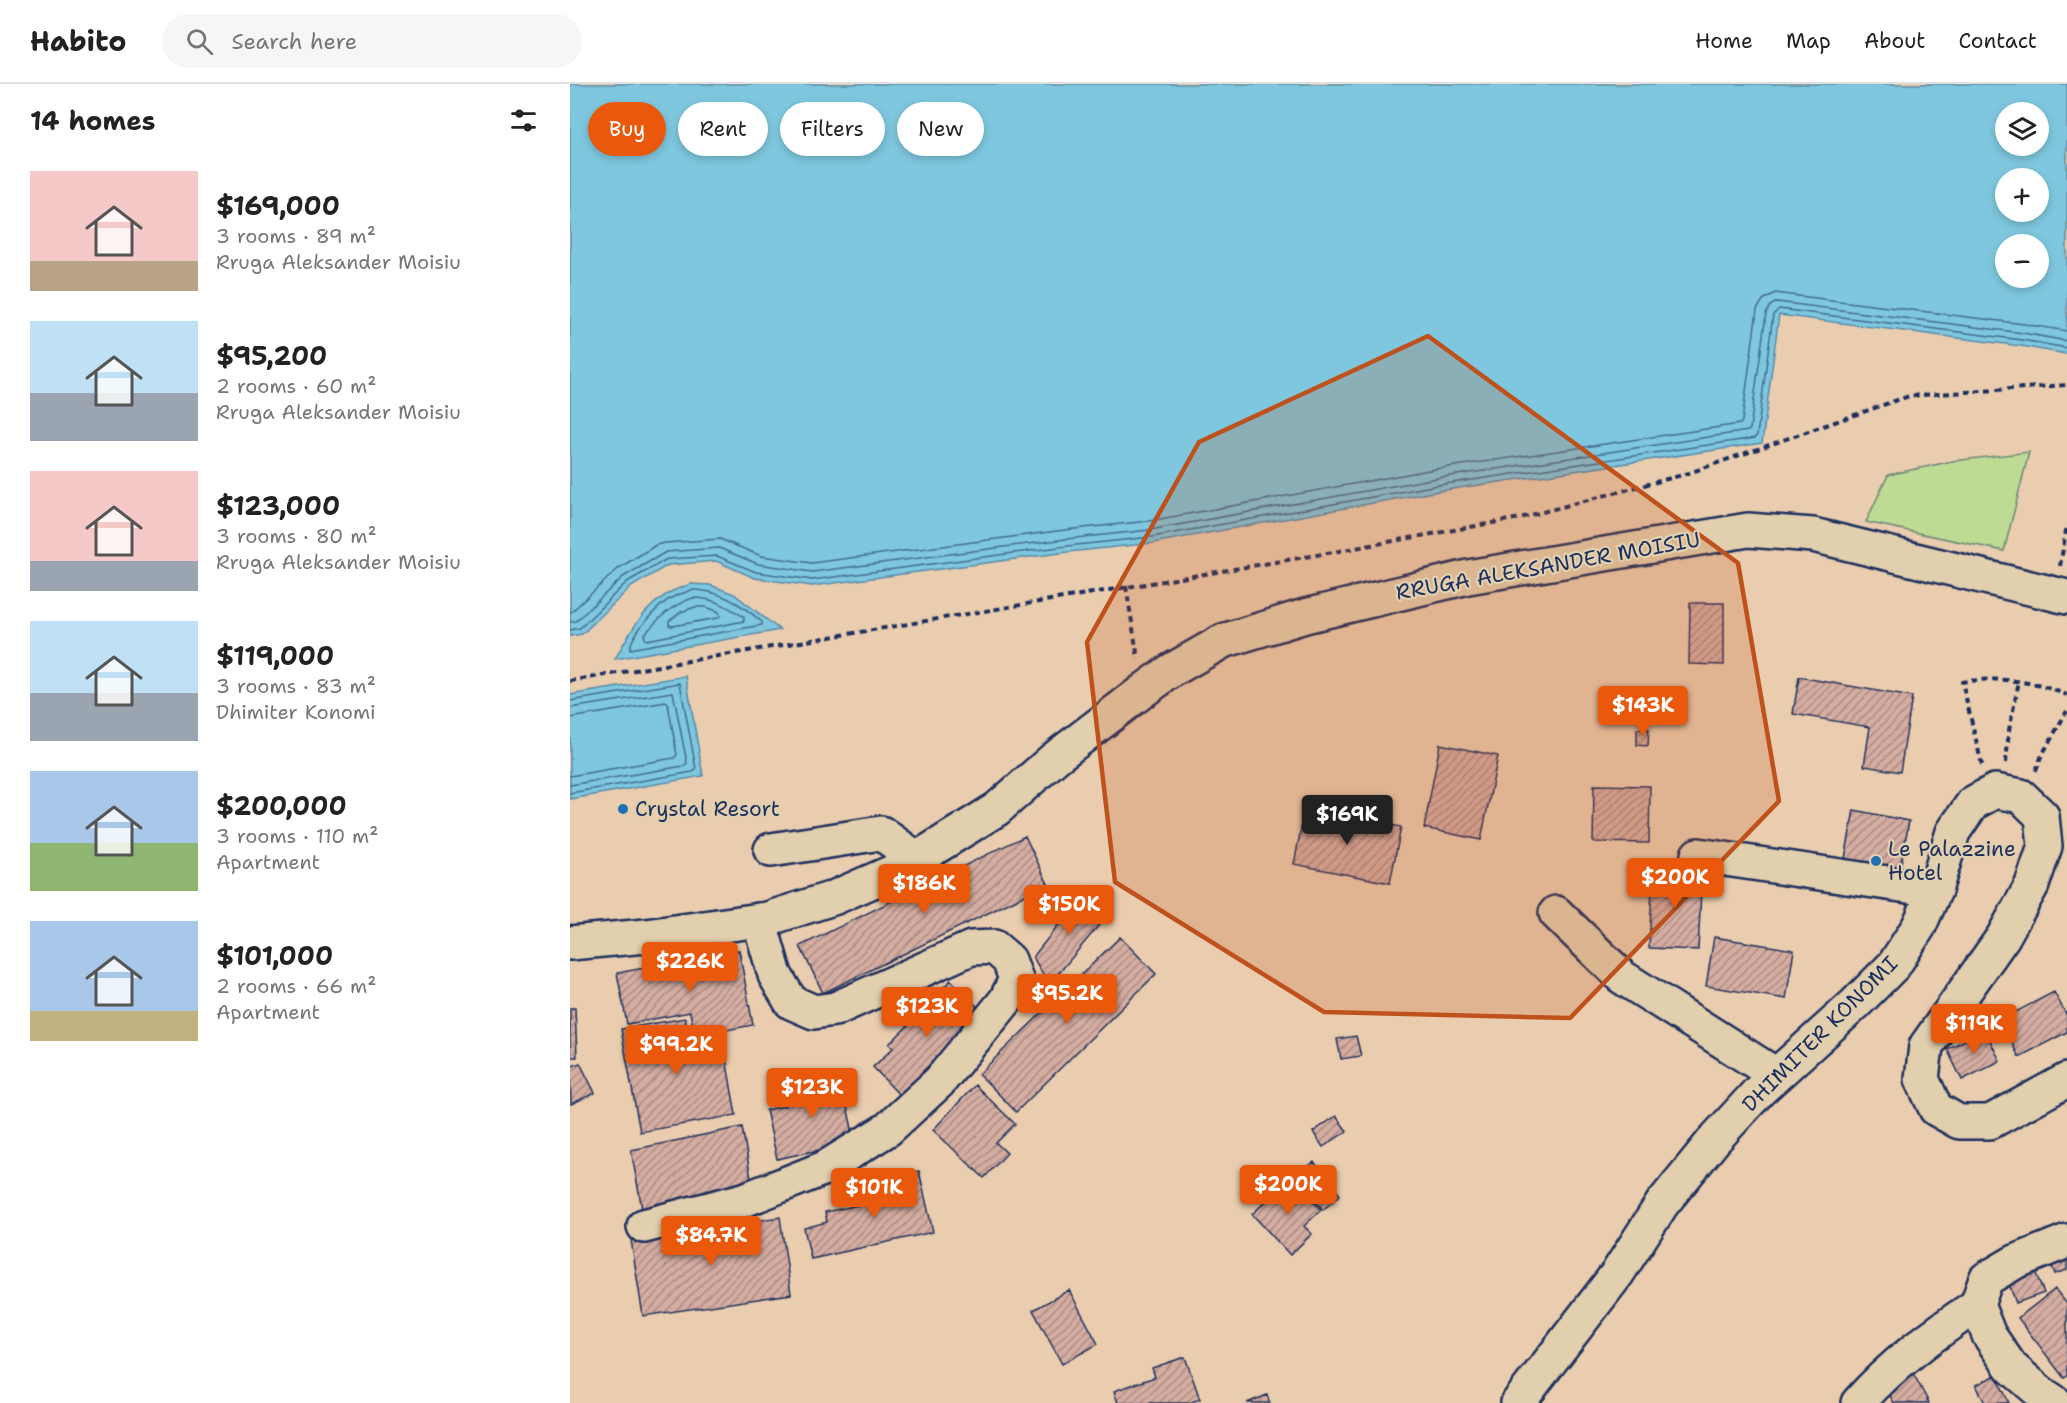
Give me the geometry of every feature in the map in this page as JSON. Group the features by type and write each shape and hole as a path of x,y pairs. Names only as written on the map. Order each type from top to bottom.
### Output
{"main road":[{"name":"RRUGA ALEKSANDER MOISIU","path":"570,943 646,936 759,920 833,898 902,868 997,809 1055,758 1172,670 1223,641 1305,616 1468,577 1748,530 1813,535 2063,584"},
{"name":"DHIMITER KONOMI","path":"1518,1403 1617,1274 1662,1204 1715,1139 1776,1075 1855,1004 1894,965 1919,926 1935,890 1953,832 1973,803 2007,797"},
{"path":"2007,797 2042,816 2045,846 2032,885 2003,937 1926,1046 1922,1078 1936,1109 1959,1122 1990,1122 2067,1080"},
{"path":"771,850 881,833 917,859"},
{"path":"1698,855 1935,890"},
{"path":"1556,913 1622,977 1776,1075"},
{"path":"644,1226 744,1200 825,1168 888,1129 939,1082 1006,1000 1016,979 1009,960 994,947 971,948 836,1009 814,1012 791,1002 775,975 759,920"},
{"path":"1858,1403 1933,1334 1977,1305 1986,1279 2015,1262 2067,1241"},
{"path":"1977,1305 1989,1335 2011,1367 2041,1394 2056,1403"}],"path":[{"path":"570,681 1520,518 1686,474 1909,396 2067,385"},
{"path":"2063,584 2067,525"},
{"path":"1126,586 1144,690"},
{"path":"2007,797 1962,682 1983,679 2019,681 2048,687 2067,695"},
{"path":"2007,797 2006,752 2019,681"},
{"path":"2007,797 2042,755 2067,711"}],"highlighted area":[{"path":"1428,336 1738,563 1779,801 1570,1018 1324,1012 1115,882 1087,642 1199,442"}],"green space":[{"path":"2029,452 2004,551 1866,522 1888,475 1953,461"}],"water":[{"path":"570,84 2067,84 2067,354 1779,315 1762,443 1439,491 1153,543 812,586 755,578 716,561 668,565 631,587 582,634 570,636"},
{"path":"691,584 710,585 734,594 780,630 615,659 631,631 652,606 671,592"},
{"path":"686,676 703,776 570,799 570,695"}],"building":[{"path":"1690,603 1724,603 1724,665 1689,664"},
{"path":"1799,677 1912,697 1900,772 1864,766 1870,727 1793,714"},
{"path":"1637,729 1649,729 1648,746 1637,745"},
{"path":"1440,744 1498,756 1481,840 1424,828"},
{"path":"1594,785 1650,786 1649,843 1593,842"},
{"path":"1305,808 1401,827 1390,883 1294,864"},
{"path":"1854,810 1909,821 1899,874 1844,864"},
{"path":"1025,836 1048,884 823,993 800,946"},
{"path":"1653,868 1702,871 1698,950 1649,948"},
{"path":"1088,887 1105,918 1049,985 1033,957"},
{"path":"1120,937 1156,974 1016,1112 979,1074"},
{"path":"1714,937 1794,950 1786,999 1706,986"},
{"path":"739,950 753,1025 695,1036 690,1012 627,1024 617,973"},
{"path":"951,980 983,1013 920,1074 924,1077 902,1098 873,1067 893,1048 889,1044 933,1002 931,999"},
{"path":"2054,992 2067,1016 2067,1032 2019,1057 2000,1020"},
{"path":"570,1008 575,1008 577,1057 570,1057"},
{"path":"685,1018 690,1046 723,1041 736,1115 640,1132 621,1029"},
{"path":"1985,1030 2000,1061 1962,1080 1947,1049"},
{"path":"1356,1036 1361,1056 1341,1059 1337,1039"},
{"path":"580,1063 595,1093 571,1104 570,1067"},
{"path":"840,1075 855,1142 777,1159 766,1110 785,1106 783,1098 804,1094 802,1083"},
{"path":"975,1085 1015,1124 996,1143 1007,1153 984,1178 933,1130"},
{"path":"1336,1116 1347,1131 1323,1147 1313,1132"},
{"path":"742,1127 753,1190 643,1214 631,1150"},
{"path":"1314,1162 1340,1195 1323,1210 1296,1176"},
{"path":"919,1171 933,1232 811,1259 804,1228 827,1222 825,1212 864,1204 862,1192 880,1188 878,1181"},
{"path":"1292,1178 1321,1210 1304,1226 1312,1234 1290,1255 1252,1214"},
{"path":"780,1217 791,1294 643,1316 631,1240"},
{"path":"2067,1246 2067,1270 2055,1274 2047,1253"},
{"path":"2034,1269 2044,1293 2016,1303 2007,1279"},
{"path":"2055,1289 2067,1304 2067,1376 2064,1378 2018,1318"},
{"path":"1069,1290 1098,1344 1062,1364 1033,1310"},
{"path":"1185,1357 1200,1399 1189,1403 1118,1403 1114,1391 1155,1377 1152,1368"},
{"path":"1913,1373 1929,1403 1894,1403 1886,1388"},
{"path":"1996,1375 2009,1403 1985,1403 1976,1385"},
{"path":"1267,1395 1270,1403 1247,1403"}],"place":[{"name":"Crystal Resort","path":"623,809"},
{"name":"Le Palazzine Hotel","path":"1876,861"}]}
